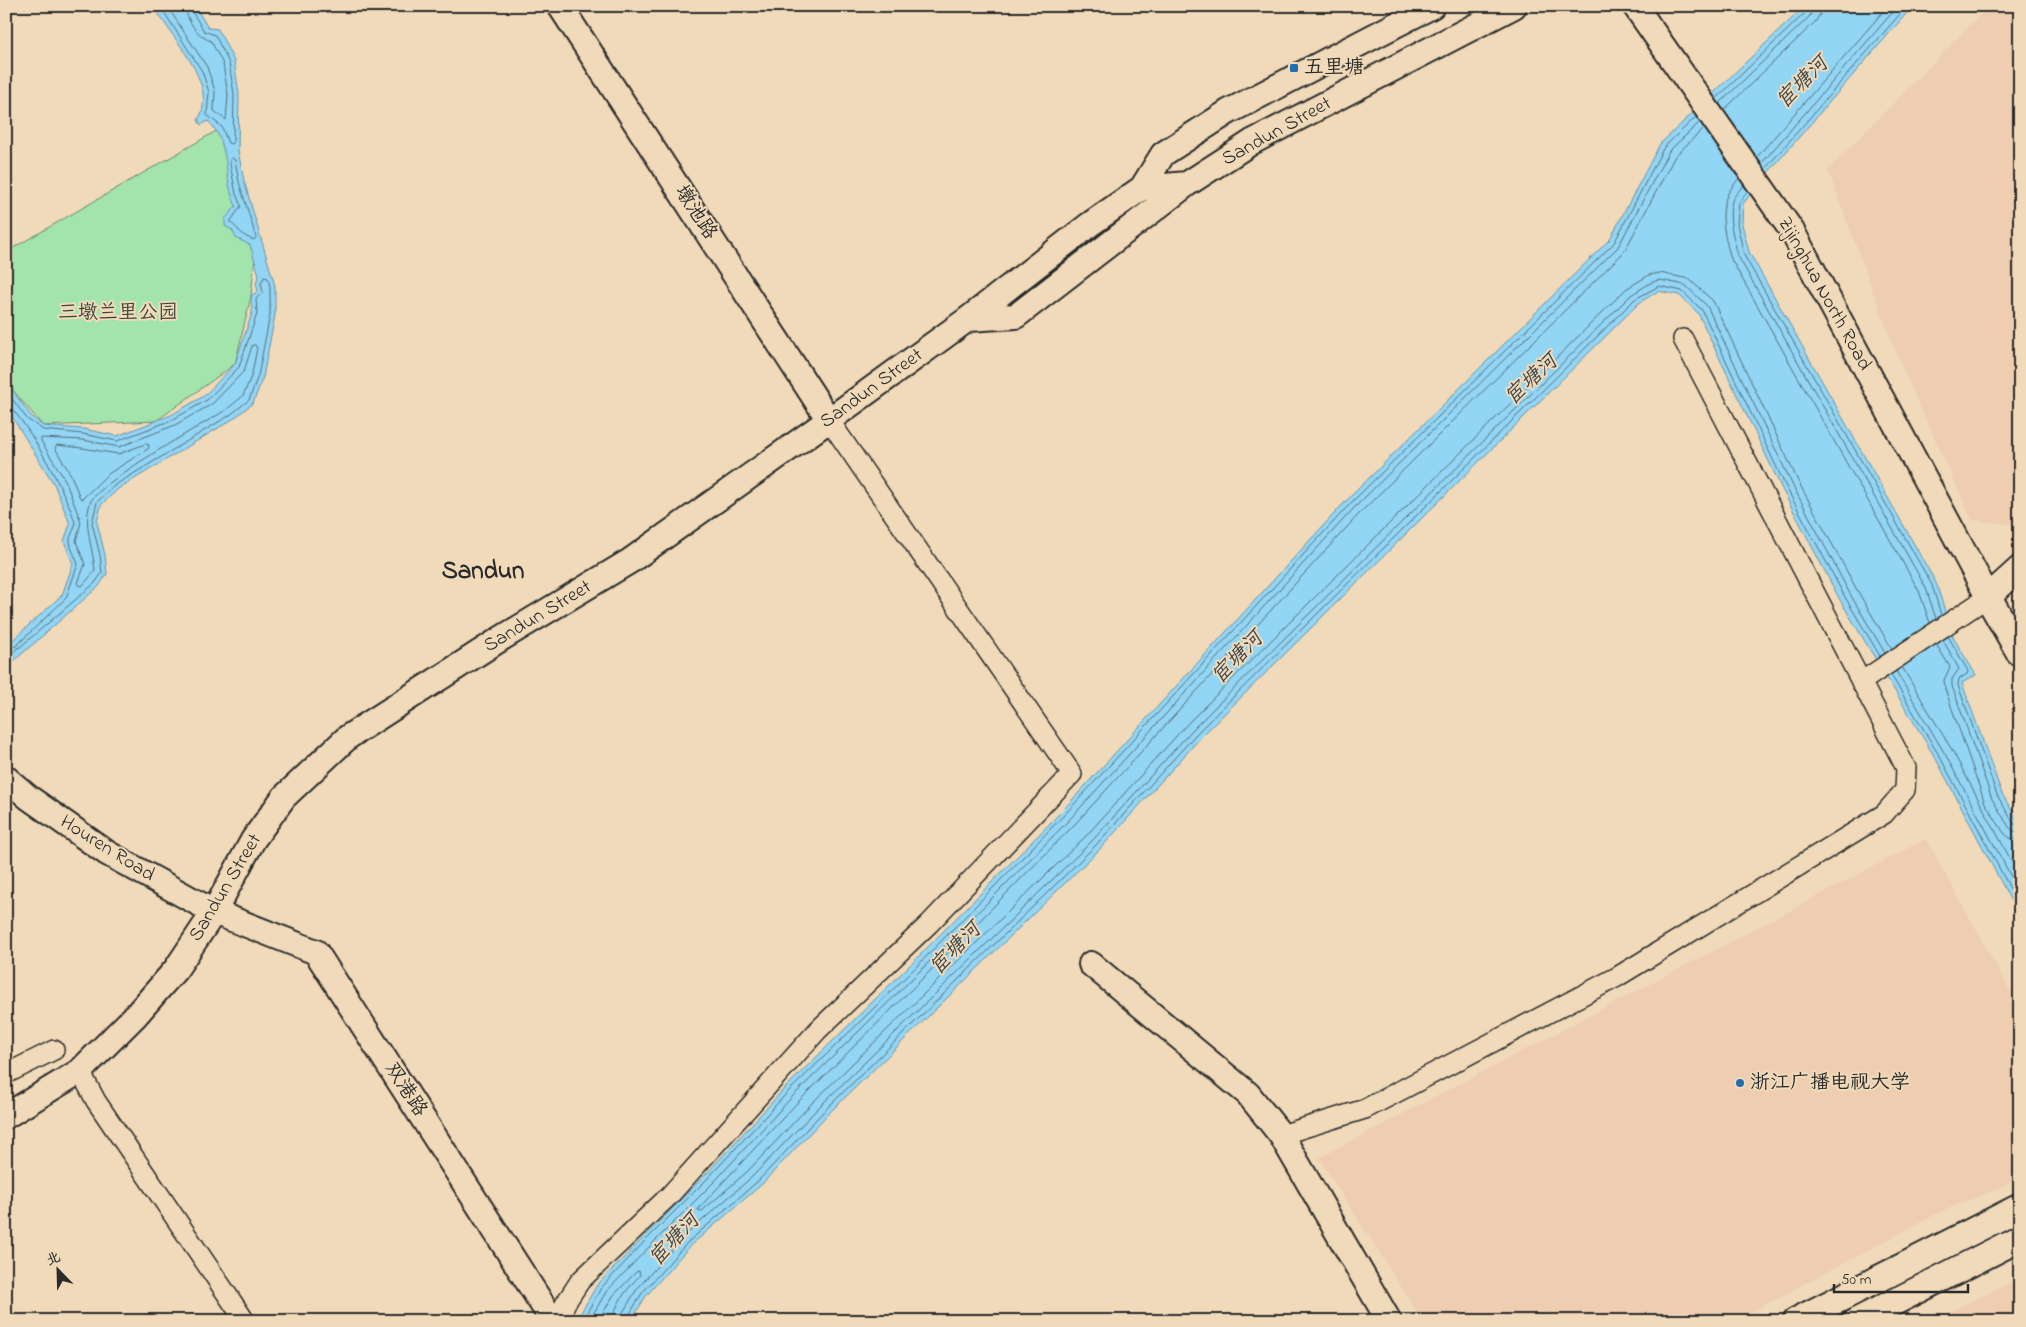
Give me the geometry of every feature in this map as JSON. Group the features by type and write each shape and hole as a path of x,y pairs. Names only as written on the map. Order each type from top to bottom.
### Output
{"main road":[{"path":"1988,597 2020,653"},
{"path":"1796,1321 2020,1207"},
{"path":"1857,1321 2020,1238"}],"street":[{"name":"墩池路","path":"560,6 829,420"},
{"name":"Sandun Street","path":"6,1116 80,1071 136,1015 176,969 214,912 253,840 284,797 348,737 502,638 630,561 829,420 968,319 1089,225 1142,188 1163,154 1228,112 1432,6"},
{"name":"Sandun Street","path":"1142,188 1187,184 1252,142 1514,6"},
{"name":"Zijinghua North Road","path":"1635,6 1792,231 1988,597"},
{"path":"968,319 1016,316 1187,184"},
{"path":"1281,1135 1365,1109 1608,981 1884,814 1905,790 1906,768 1683,339"},
{"path":"560,1321 566,1304 580,1281 669,1196 818,1030 929,924 1072,774 829,420"},
{"path":"1861,682 1988,597 2020,568"},
{"name":"Houren Road","path":"6,778 28,797 107,853 214,912"},
{"name":"双港路","path":"214,912 316,952 553,1321"},
{"path":"1091,964 1248,1094 1281,1135 1389,1321"},
{"path":"6,1074 54,1050"},
{"path":"80,1071 96,1101 245,1321"}],"shaded area":[{"path":"1989,6 2020,6 2020,525 1972,520 1899,361 1828,170"},
{"name":"浙江广播电视大学","path":"1926,839 2020,1009 2020,1179 1936,1214 1734,1321 1423,1321 1319,1158"},
{"path":"2020,1279 2020,1321 1931,1321 1979,1297"}],"green space":[{"name":"三墩兰里公园","path":"218,130 255,257 251,296 235,364 156,421 43,426 11,388 6,379 6,252"}],"water":[{"path":"154,6 195,6 208,28 218,29 234,61 239,94 238,151 244,181 275,286 275,315 263,377 253,403 233,419 118,489 101,505 97,522 105,555 107,574 99,586 6,668 6,646 62,595 73,564 64,541 70,524 54,484 6,407 6,391 11,388 31,416 43,426 84,429 117,436 171,415 204,396 235,364 252,313 251,296 258,291 256,283 259,275 250,245 236,238 232,230 225,226 225,219 236,206 229,184 221,140 216,130 208,121 201,125 198,120 203,106 203,91 198,76 181,46"},
{"name":"宦塘河","path":"1805,6 1913,6 1759,183 1743,204 1742,224 1749,252 1936,583 1954,639 1976,675 1962,683 2002,794 2020,824 2020,918 1936,759 1840,600 1782,489 1698,313 1679,295 1658,291 1639,303 1202,736 1100,849 826,1116 761,1185 690,1246 646,1296 631,1321 576,1321 597,1285 706,1174 783,1090 1062,811 1345,502 1610,239 1660,144"}],"place":[{"name":"五里塘","path":"1294,68"},
{"name":"浙江广播电视大学","path":"1740,1083"}],"district":[{"name":"Sandun","path":"483,572"}]}
